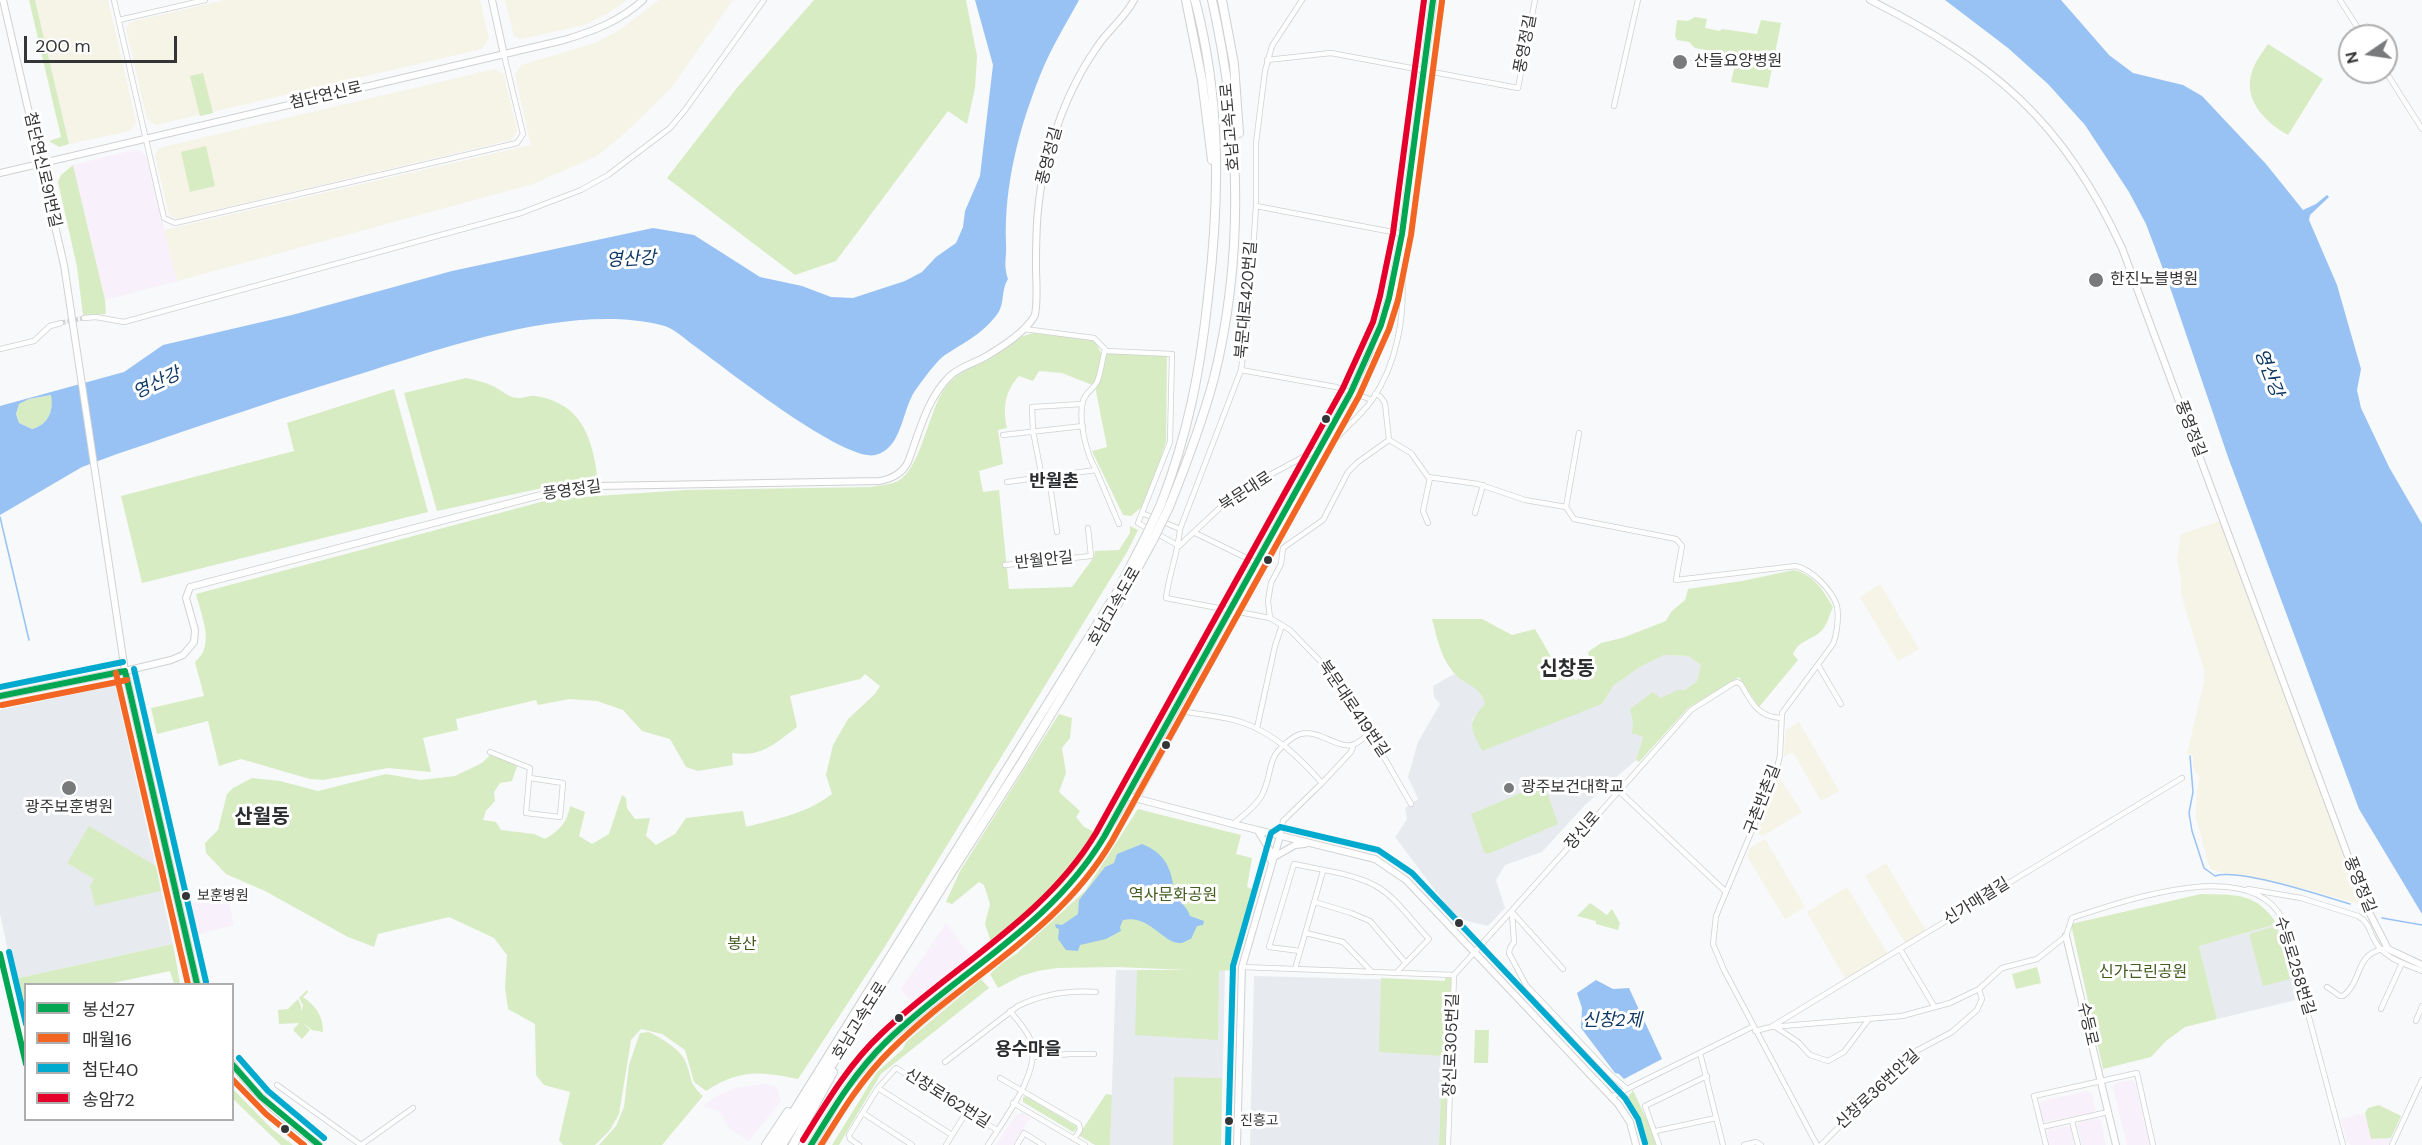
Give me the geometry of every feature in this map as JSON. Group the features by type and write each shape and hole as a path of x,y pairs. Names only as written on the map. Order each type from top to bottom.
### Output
{"highway":[{"path":"1178,461 1179,440 1200,326 1213,175 1202,80 1186,0"},
{"name":"호남고속도로","path":"1165,506 1191,413 1200,365 1213,253 1217,190 1217,143 1213,94 1206,46 1195,0"},
{"name":"호남고속도로","path":"783,1145 1021,764 1120,600 1188,460 1214,378 1232,279 1236,201 1232,114 1212,0"},
{"path":"1222,0 1234,64 1240,154 1241,204 1232,279"},
{"name":"호남고속도로","path":"773,1145 1150,538"},
{"path":"793,1145 830,1078 843,1047"},
{"path":"766,1145 782,1119 805,1094"}],"main road":[{"name":"북문대로","path":"1428,71 1433,0"},
{"name":"북문대로","path":"811,1145 843,1092 870,1058 904,1024 1022,929 1070,885 1086,866 1329,445 1386,331 1402,271 1405,235 1440,0"},
{"name":"북문대로","path":"821,1145 849,1097 888,1050 1071,895 1092,869 1136,798 1257,563 1320,447 1355,394 1381,325 1405,235"}],"street":[{"name":"첨단연신로91번길","path":"3,0 3,17 41,163 64,264 124,671"},
{"path":"114,0 164,218 175,223 517,143 523,134 492,0"},
{"path":"119,20 205,0"},
{"name":"첨단연신로","path":"0,173 504,55 595,31 626,14 644,0"},
{"path":"84,318 96,316 124,322 528,211 581,190 624,164 670,128 764,0"},
{"name":"풍영정길","path":"124,671 171,660 183,655 194,642 195,630 186,598 190,587 526,498 567,489 599,486 887,479 905,467 930,404 942,384 960,368 990,355 1024,329 1033,319 1036,310 1038,212 1046,165 1056,132 1070,95 1089,58 1134,0"},
{"name":"북문대로420번길","path":"1233,611 1166,598 1169,576 1179,546 1180,529 1241,370 1248,326 1256,206 1256,143 1267,60 1272,46 1302,0"},
{"name":"풍영정길","path":"1428,71 1518,88 1535,0"},
{"path":"1614,106 1638,0"},
{"name":"풍영정길","path":"1870,0 1935,34 1985,68 2004,84 2053,134 2081,171 2103,206 2122,248 2222,514 2331,816 2368,910 2388,949"},
{"path":"2340,0 2355,24"},
{"path":"1267,60 1323,52 1428,71"},
{"path":"2394,84 2422,129"},
{"path":"1256,206 1405,235"},
{"path":"1329,445 1372,400 1384,378 1397,339 1402,310 1402,271"},
{"path":"0,349 34,341 50,326 61,323"},
{"path":"1024,329 1094,338 1105,350 1172,354 1170,442 1138,523 1179,546"},
{"path":"1105,350 1097,382 1088,389 1082,404 1083,426 1091,461 1119,524"},
{"path":"1241,370 1336,387 1372,400"},
{"path":"1375,394 1380,396 1385,403 1389,440"},
{"path":"1042,478 1033,431 1032,407 1082,404"},
{"path":"1003,435 1083,426"},
{"path":"1389,440 1411,453 1425,475 1430,478 1483,485 1525,500 1566,507 1579,433"},
{"path":"1270,618 1268,601 1271,583 1281,564 1283,549 1323,520 1348,472 1389,440"},
{"name":"북문대로","path":"1179,546 1225,503 1253,484 1320,447"},
{"path":"1007,482 1096,470"},
{"name":"반월안길","path":"1049,478 1057,532"},
{"path":"1428,523 1423,511 1430,478"},
{"path":"1475,513 1483,485"},
{"name":"구촌반촌길","path":"1566,507 1574,519 1676,538 1682,546 1676,580 1796,566 1806,569 1822,584 1837,606 1835,638 1818,665 1784,708 1776,773 1716,916 1713,944 1755,1028"},
{"path":"1142,513 1180,529"},
{"name":"반월안길","path":"1005,565 1091,556 1088,528"},
{"path":"1195,533 1257,563"},
{"name":"북문대로419번길","path":"1233,611 1270,618 1282,625 1317,656 1370,733 1411,804"},
{"path":"1257,728 1275,646 1282,625"},
{"path":"1818,665 1841,704"},
{"path":"0,696 124,671 197,983"},
{"name":"장신로","path":"1475,954 1691,710 1737,682 1741,684 1763,715 1781,718"},
{"path":"1182,711 1239,721 1257,728 1284,745 1322,783"},
{"path":"1233,824 1261,797 1269,766 1276,754 1296,735 1305,733 1348,746 1370,733"},
{"path":"1237,1145 1242,967 1283,820 1351,752 1354,744"},
{"path":"490,752 530,768 526,813 560,817 563,783 530,778"},
{"name":"신가매결길","path":"1774,1027 2182,778"},
{"path":"1619,791 1725,891"},
{"path":"1127,796 1375,859 1391,868 1406,880 1611,1097 1625,1113 1636,1145"},
{"path":"1258,831 1270,852 1271,866"},
{"path":"1274,857 1295,845 1309,843"},
{"path":"1300,951 1269,947 1294,864 1376,886 1386,893 1429,939 1396,973"},
{"path":"1295,969 1323,871"},
{"name":"수등로258번길","path":"2066,936 2072,918 2106,907 2202,885 2239,888 2264,900 2276,909 2283,920 2306,999 2343,1145"},
{"name":"풍영정길","path":"2239,888 2301,898 2344,910 2366,920 2380,950"},
{"path":"2276,909 2274,902 2280,894"},
{"path":"1314,902 1370,921 1405,962"},
{"path":"1512,912 1563,969"},
{"path":"1512,912 1514,942 1509,948 1509,953 1520,975 1549,1011 1612,1077 1626,1088"},
{"path":"1306,933 1343,942 1372,972"},
{"name":"신가매결길","path":"1611,1097 1755,1028 1902,1016 1950,1003 1979,989 2002,968 2037,959 2066,936"},
{"name":"수등로","path":"2066,936 2116,1145"},
{"path":"1900,949 1934,1006"},
{"path":"2327,987 2343,996 2352,986 2365,957 2380,950 2388,949 2422,965"},
{"path":"2380,950 2422,971"},
{"name":"장신로305번길","path":"1448,1145 1454,975 1475,954"},
{"path":"2381,1009 2402,963"},
{"path":"1242,967 1454,975"},
{"name":"신창로36번안길","path":"1819,1145 1916,1051 1952,1032 1973,1014 1982,999 1979,989"},
{"name":"신창로162번길","path":"945,1062 1010,1011 1032,999 1067,992 1096,992"},
{"path":"2416,1021 2422,1006"},
{"path":"1010,1011 1031,1039 1035,1057 1094,1054"},
{"path":"1774,1027 1798,1042 1810,1055 1827,1061 1844,1052 1869,1019"},
{"path":"1755,1028 1819,1145"},
{"path":"1700,1053 1723,1145"},
{"name":"신창로162번길","path":"988,1145 1031,1072 1035,1057"},
{"path":"234,1066 249,1085 289,1123 319,1145"},
{"name":"신창로162번길","path":"878,1088 891,1071 898,1068 997,1131"},
{"path":"2046,1145 2034,1096 2138,1073 2153,1145"},
{"path":"1659,1145 1656,1131 1645,1106 1707,1076"},
{"path":"1000,1078 1079,1124 1080,1130 1074,1139"},
{"path":"2392,1145 2422,1080"},
{"path":"277,1085 361,1145 413,1108"},
{"path":"859,1145 850,1139 849,1135 878,1088 952,1135"},
{"path":"1013,1103 1085,1145"},
{"path":"946,1145 967,1111"},
{"path":"2042,1127 2108,1112"},
{"path":"863,1113 912,1145"},
{"path":"1656,1131 1716,1118"},
{"path":"2072,1121 2078,1145"},
{"path":"1017,1145 1024,1133 1043,1145"},
{"path":"1744,1145 1756,1142 1761,1145"}],"shaded area":[{"path":"35,0 108,0 136,122 130,131 69,144"},
{"path":"225,0 480,0 489,38 482,49 156,125 147,119 126,28 131,22"},
{"path":"505,0 627,0 607,14 584,25 522,39 514,36"},
{"path":"659,0 733,0 671,88 625,133 597,156 533,184 177,281 164,230 531,145 515,75 521,65 595,43 618,31"},
{"path":"495,69 504,75 517,131 511,140 177,219 169,215 155,155 159,148"},
{"path":"137,149 146,156 177,281 105,300 73,165"},
{"path":"2220,521 2363,905 2305,889 2223,873 2211,869 2208,863 2196,817 2200,778 2193,768 2193,755 2187,754 2204,681 2204,670 2181,594 2177,559 2181,534"},
{"path":"1880,584 1919,649 1898,661 1860,597"},
{"name":"광주보건대학교","path":"1664,655 1688,656 1701,665 1697,681 1685,690 1643,737 1636,760 1585,805 1542,852 1505,865 1496,880 1505,908 1488,926 1456,918 1395,837 1407,819 1405,808 1418,799 1408,777 1418,742 1440,704 1434,697 1433,686 1454,674 1479,690 1486,704 1471,721 1602,704 1614,685 1640,667"},
{"name":"광주보훈병원","path":"115,685 173,944 14,979 0,914 0,710"},
{"path":"1799,722 1839,791 1821,801 1793,752 1784,757 1786,730"},
{"path":"1778,776 1802,812 1763,836 1757,833"},
{"path":"1765,839 1805,907 1785,919 1747,856 1750,848"},
{"path":"1886,863 1926,931 1905,943 1865,876"},
{"path":"1847,887 1888,954 1846,980 1807,912"},
{"path":"227,894 234,925 196,935 189,903"},
{"path":"946,923 975,962 916,1008 901,989"},
{"path":"2277,924 2300,999 2217,1019 2199,946"},
{"path":"1116,970 1225,971 1221,1145 1110,1145"},
{"path":"1254,976 1445,981 1439,1145 1250,1145"},
{"path":"2132,1080 2135,1083 2150,1145 2127,1145 2113,1087 2116,1083"},
{"path":"763,1084 777,1087 781,1101 749,1141 730,1129 718,1110 702,1107 717,1096 735,1088"},
{"path":"2087,1091 2092,1094 2095,1110 2093,1113 2043,1122 2039,1105 2042,1101"},
{"path":"1022,1113 1030,1118 1013,1145 996,1145 1016,1115"},
{"path":"2365,1113 2371,1139 2391,1138 2388,1145 2351,1145 2347,1142 2341,1119"},
{"path":"2097,1118 2101,1121 2106,1145 2082,1145 2077,1125 2080,1122"},
{"path":"2067,1126 2071,1128 2074,1145 2049,1145 2047,1130"}],"green space":[{"path":"29,0 35,0 69,144 59,147 49,141 61,137"},
{"path":"814,0 966,0 977,56 975,88 967,124 948,111 836,261 795,275 667,178 736,89"},
{"path":"1695,17 1707,19 1705,28 1757,34 1761,20 1781,23 1768,88 1731,82 1736,60 1723,53 1695,48 1689,42 1677,40 1675,36 1677,20 1688,21"},
{"path":"2268,44 2323,79 2288,135 2279,130 2257,108 2250,90 2253,69"},
{"path":"203,73 213,113 200,116 190,76"},
{"path":"206,146 215,186 190,192 181,152"},
{"path":"73,165 105,300 106,314 83,315 77,267 58,182 61,175"},
{"name":"봉산","path":"1034,333 1092,339 1101,353 1167,356 1166,442 1145,504 1131,516 1123,515 1092,451 1107,447 1095,386 1062,373 1039,371 1033,381 1019,376 1010,388 1005,407 1007,428 998,430 1003,464 979,471 983,492 999,490 1009,589 1072,587 1094,557 1095,551 1119,550 1130,533 1130,526 1138,530 1127,552 884,948 798,1079 761,1073 740,1075 706,1091 694,1082 685,1050 662,1034 641,1029 631,1040 619,1114 610,1130 595,1145 563,1145 559,1140 570,1092 544,1085 536,1075 535,1024 508,1009 505,988 507,955 494,938 449,917 378,934 374,947 348,937 265,891 226,874 206,853 205,843 218,830 227,794 233,788 252,778 280,781 318,791 386,774 421,780 455,776 482,763 491,754 517,766 512,781 500,783 494,792 495,801 486,811 483,820 496,822 501,830 534,834 545,839 562,826 570,806 585,812 579,836 592,844 609,834 622,795 626,798 627,808 635,819 650,818 646,836 656,845 675,834 686,818 743,811 746,827 790,815 822,801 832,794 826,775 833,745 848,719 875,694 880,686 865,674 860,679 790,696 797,727 767,748 751,753 732,753 733,765 698,771 686,767 670,739 642,731 623,710 597,701 570,699 538,705 536,700 456,719 458,730 423,738 431,772 388,768 323,780 310,779 241,759 219,766 208,721 157,734 151,708 204,696 195,662 205,648 206,639 196,594 552,499 686,490 886,485 901,479 908,471 920,449 939,398 950,382 994,356 1017,339"},
{"path":"466,378 496,387 514,398 535,396 564,406 575,415 589,438 598,481 556,485 437,511 404,393"},
{"path":"394,389 428,512 142,583 121,496 294,451 287,423"},
{"path":"52,395 51,412 46,421 32,429 19,423 16,414 19,404 29,399"},
{"path":"1794,570 1812,579 1822,589 1833,607 1822,630 1795,650 1793,654 1798,660 1759,707 1739,677 1688,708 1639,762 1636,760 1643,737 1632,733 1633,722 1630,709 1653,692 1661,698 1677,690 1685,690 1697,681 1701,665 1688,656 1664,655 1640,667 1614,685 1602,704 1482,751 1472,726 1475,717 1485,704 1483,698 1476,689 1457,676 1445,660 1432,619 1482,619 1512,635 1535,629 1561,674 1576,680 1592,670 1588,652 1601,643 1622,638 1666,621 1671,612 1685,600 1688,589"},
{"path":"1059,714 1072,718 1070,738 1062,748 1066,773 1059,792 1080,811 1076,817 1084,827 1097,833 1084,859 1059,888 992,945 985,924 990,904 984,885 979,882 952,904 946,902 960,871"},
{"path":"1542,784 1545,786 1558,824 1488,854 1484,852 1471,814"},
{"name":"역사문화공원","path":"1138,809 1241,835 1236,854 1252,858 1247,887 1257,891 1233,970 1219,971 1218,1040 1135,1035 1137,970 1187,970 1117,967 1057,968 1021,976 998,988 990,974 1016,954 1085,891"},
{"path":"89,826 156,866 161,891 95,906 90,886 94,879 67,863"},
{"name":"신가근린공원","path":"2201,894 2244,897 2261,906 2277,924 2199,946 2217,1019 2185,1027 2166,1041 2151,1057 2103,1069 2071,924"},
{"path":"1590,903 1607,915 1612,909 1620,923 1618,930 1577,916"},
{"path":"2276,926 2290,979 2263,986 2249,934"},
{"path":"173,944 180,983 174,983 170,971 113,983 24,983 24,1003 20,1004 14,979"},
{"path":"2037,967 2041,983 2016,989 2012,974"},
{"path":"1381,978 1445,981 1445,978 1451,978 1445,1145 1439,1145 1442,1056 1379,1052"},
{"path":"981,979 989,988 881,1074 839,1145 832,1145 877,1072 903,1049 906,1042"},
{"path":"307,990 308,992 303,997 318,1012 323,1032 312,1030 303,1023 310,1030 302,1039 293,1030 299,1023 279,1024 278,1010 288,1009 298,999 301,1012 303,1005 299,998"},
{"path":"1475,1030 1489,1030 1488,1063 1474,1063"},
{"path":"649,1032 676,1049 684,1058 693,1084 703,1096 662,1145 599,1145 616,1126 624,1107 629,1065 640,1033"},
{"path":"1174,1077 1222,1078 1221,1145 1173,1145"},
{"path":"234,1090 273,1130 293,1145 281,1145 234,1100"},
{"path":"1633,1090 1654,1135 1656,1145 1648,1145 1646,1134 1628,1097"},
{"path":"1106,1094 1112,1095 1110,1145 1095,1145 1080,1136 1080,1133"},
{"path":"1026,1096 1076,1126 1077,1129 1073,1132 1023,1102 1023,1097"},
{"path":"2379,1105 2401,1116 2391,1138 2371,1139 2365,1113 2368,1108"}],"water":[{"name":"영산강","path":"975,0 1079,0 1045,64 1033,94 1014,157 1006,221 1005,265 1008,279 1001,308 984,329 941,358 932,368 912,396 895,439 883,452 875,455 860,453 813,430 758,393 670,328 627,320 591,320 554,323 478,339 245,411 82,467 0,515 0,406 124,372 163,345 292,315 452,271 653,228 694,235 760,277 802,286 831,297 853,298 905,281 922,272 936,257 956,243 963,227 965,211 980,176 993,65","holes":["51,395 51,412 46,421 32,429 19,423 16,414 19,404 29,399"]},
{"name":"영산강","path":"1945,0 2061,0 2109,55 2133,73 2183,85 2202,96 2266,164 2303,210 2316,204 2327,195 2329,197 2310,215 2309,220 2337,285 2361,369 2357,390 2361,408 2389,467 2422,524 2422,914 2359,809 2228,457 2146,224 2129,192 2085,125 2048,84 2008,48"},
{"path":"1142,844 1163,859 1169,869 1176,895 1190,916 1204,921 1203,925 1197,926 1191,939 1180,943 1166,938 1140,921 1123,920 1121,931 1106,939 1080,945 1078,951 1066,950 1058,939 1059,929 1055,924 1062,925 1078,914 1079,900 1105,867 1114,863 1117,854"},
{"name":"신창2제","path":"1596,980 1613,989 1629,988 1662,1059 1624,1079 1615,1073 1581,1028 1582,1008 1577,993"}],"waterway":[{"path":"0,517 29,640"},
{"path":"2190,756 2193,792 2189,813 2192,831 2204,868 2215,876 2261,879 2350,904"},
{"path":"2382,918 2422,925"}],"tunnel":[{"path":"61,323 84,318"}],"transit line":[{"name":"송암72","path":"803,1140 839,1084 869,1046 909,1009 1024,916 1075,864 1096,833 1343,388 1373,322 1380,296 1393,233 1424,0"},
{"name":"봉선27","path":"811,1145 854,1078 886,1042 914,1016 1031,923 1082,869 1104,837 1351,392 1381,325 1389,298 1402,234 1433,0"},
{"name":"매월16","path":"821,1145 845,1107 881,1060 919,1024 1009,953 1065,902 1090,874 1112,841 1359,396 1389,329 1398,300 1411,235 1442,1"},
{"name":"첨단40","path":"0,687 123,662"},
{"name":"첨단40","path":"134,669 206,982"},
{"name":"봉선27","path":"125,671 197,983"},
{"name":"봉선27","path":"0,696 125,671"},
{"name":"매월16","path":"116,673 188,983"},
{"name":"매월16","path":"2,705 127,680"},
{"name":"첨단40","path":"1228,1145 1233,966 1271,833 1280,827 1378,850 1412,873 1625,1098 1638,1119 1645,1143"},
{"name":"첨단40","path":"9,952 24,1016"},
{"name":"봉선27","path":"0,954 24,1056"},
{"name":"첨단40","path":"239,1058 268,1091 324,1138"},
{"name":"봉선27","path":"234,1066 261,1097 319,1145"},
{"name":"매월16","path":"234,1081 266,1114 304,1145"}],"place":[{"name":"산들요양병원","path":"1680,62"},
{"name":"한진노블병원","path":"2096,280"},
{"name":"광주보훈병원","path":"69,788"},
{"name":"광주보건대학교","path":"1509,788"},
{"name":"보훈병원","path":"186,896"},
{"name":"진흥고","path":"1229,1121"}],"district":[{"name":"반월촌","path":"1054,482"},
{"name":"신창동","path":"1567,670"},
{"name":"산월동","path":"262,818"},
{"name":"용수마을","path":"1028,1050"}]}
